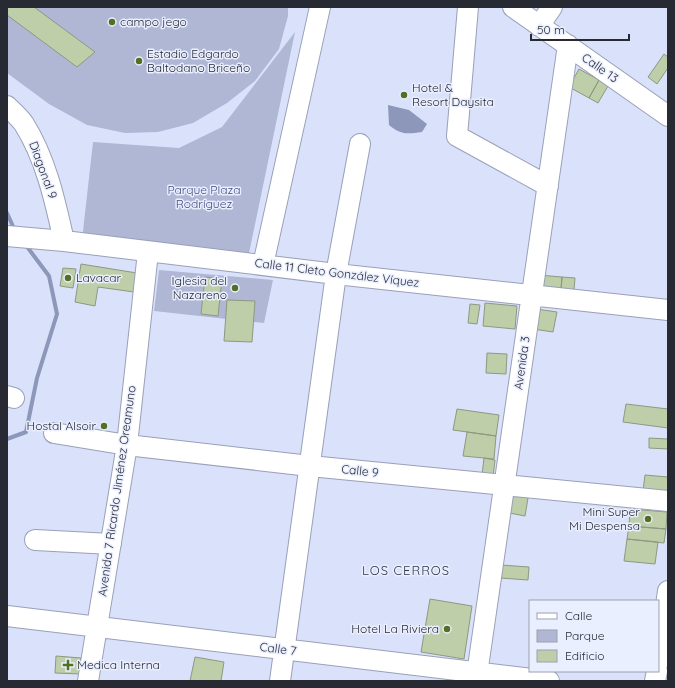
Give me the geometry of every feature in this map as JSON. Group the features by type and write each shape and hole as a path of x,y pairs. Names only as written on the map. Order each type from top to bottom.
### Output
{"street":[{"path":"263,265 320,7"},
{"path":"468,7 457,136 548,186"},
{"name":"Calle 13","path":"512,7 668,116"},
{"path":"539,26 552,7"},
{"name":"Avenida 3","path":"477,677 568,45"},
{"name":"Diagonal 9","path":"7,106 23,123 38,151 52,190 64,241"},
{"path":"280,681 336,274 360,144"},
{"name":"Calle 11 Cleto González Víquez","path":"10,236 40,238 336,274 532,294 668,310"},
{"name":"Avenida 7 Ricardo Jiménez Oreamuno","path":"88,681 127,445 148,252"},
{"name":"Calle 9","path":"54,433 127,445 310,466 668,500"},
{"path":"35,540 110,544"},
{"path":"659,655 668,591"},
{"name":"Calle 7","path":"7,616 284,650 477,677 549,681"}],"green space":[{"name":"Estadio Edgardo Baltodano Briceño","path":"7,7 288,7 288,16 279,49 255,81 227,103 193,123 158,132 125,133 87,125 49,104 7,73"},
{"name":"Parque Plaza Rodríguez","path":"295,32 248,258 82,240 93,142 179,148 222,127"},
{"path":"159,270 273,280 264,323 154,311"}],"shaded area":[{"path":"388,105 409,110 427,124 422,132 404,133 397,131 389,125"}],"building":[{"path":"7,7 34,7 95,52 77,67 7,15"},
{"path":"664,54 668,57 668,68 657,84 648,77"},
{"path":"579,69 599,80 589,98 569,87"},
{"path":"599,80 608,86 598,103 589,98"},
{"path":"81,264 137,273 134,292 98,287 95,306 75,302"},
{"name":"Lavacar","path":"63,268 76,269 73,288 60,286"},
{"path":"538,275 562,277 561,289 536,287"},
{"path":"205,277 222,279 218,316 201,314"},
{"path":"562,277 575,278 574,290 561,289"},
{"path":"227,300 255,301 252,342 224,341"},
{"path":"485,303 517,306 515,329 483,326"},
{"path":"470,304 480,305 477,324 468,323"},
{"path":"536,309 557,312 553,332 533,329"},
{"path":"487,353 507,354 506,374 486,373"},
{"path":"626,404 668,409 668,428 623,422"},
{"path":"457,409 499,415 496,436 453,430"},
{"path":"467,432 496,436 494,459 463,456"},
{"path":"649,438 668,439 668,449 649,448"},
{"path":"484,458 495,460 493,477 482,475"},
{"path":"645,475 668,477 668,493 643,491"},
{"path":"507,494 528,498 525,516 504,512"},
{"name":"Mini Super Mi Despensa","path":"630,509 667,512 666,529 629,526"},
{"path":"629,526 666,529 664,543 627,539"},
{"path":"627,539 658,542 655,564 624,561"},
{"path":"501,565 529,567 528,580 500,578"},
{"name":"Hotel La Riviera","path":"430,599 472,606 464,659 421,652"},
{"name":"Medica Interna","path":"56,656 81,658 80,674 55,673"},
{"path":"195,657 224,662 221,681 190,681"}],"waterway":[{"path":"7,213 15,231"},
{"path":"7,439 26,432 37,378 57,314 49,276 25,244"}],"place":[{"name":"campo jego","path":"112,22"},
{"name":"Estadio Edgardo Baltodano Briceño","path":"139,61"},
{"name":"Hotel & Resort Daysita","path":"404,95"},
{"name":"Lavacar","path":"68,278"},
{"name":"Iglesia del Nazareno","path":"235,288"},
{"name":"Hostal Alsoir","path":"104,426"},
{"name":"Mini Super Mi Despensa","path":"648,519"},
{"name":"Hotel La Riviera","path":"447,629"},
{"name":"Medica Interna","path":"68,665"}],"district":[{"name":"LOS CERROS","path":"406,570"}]}
